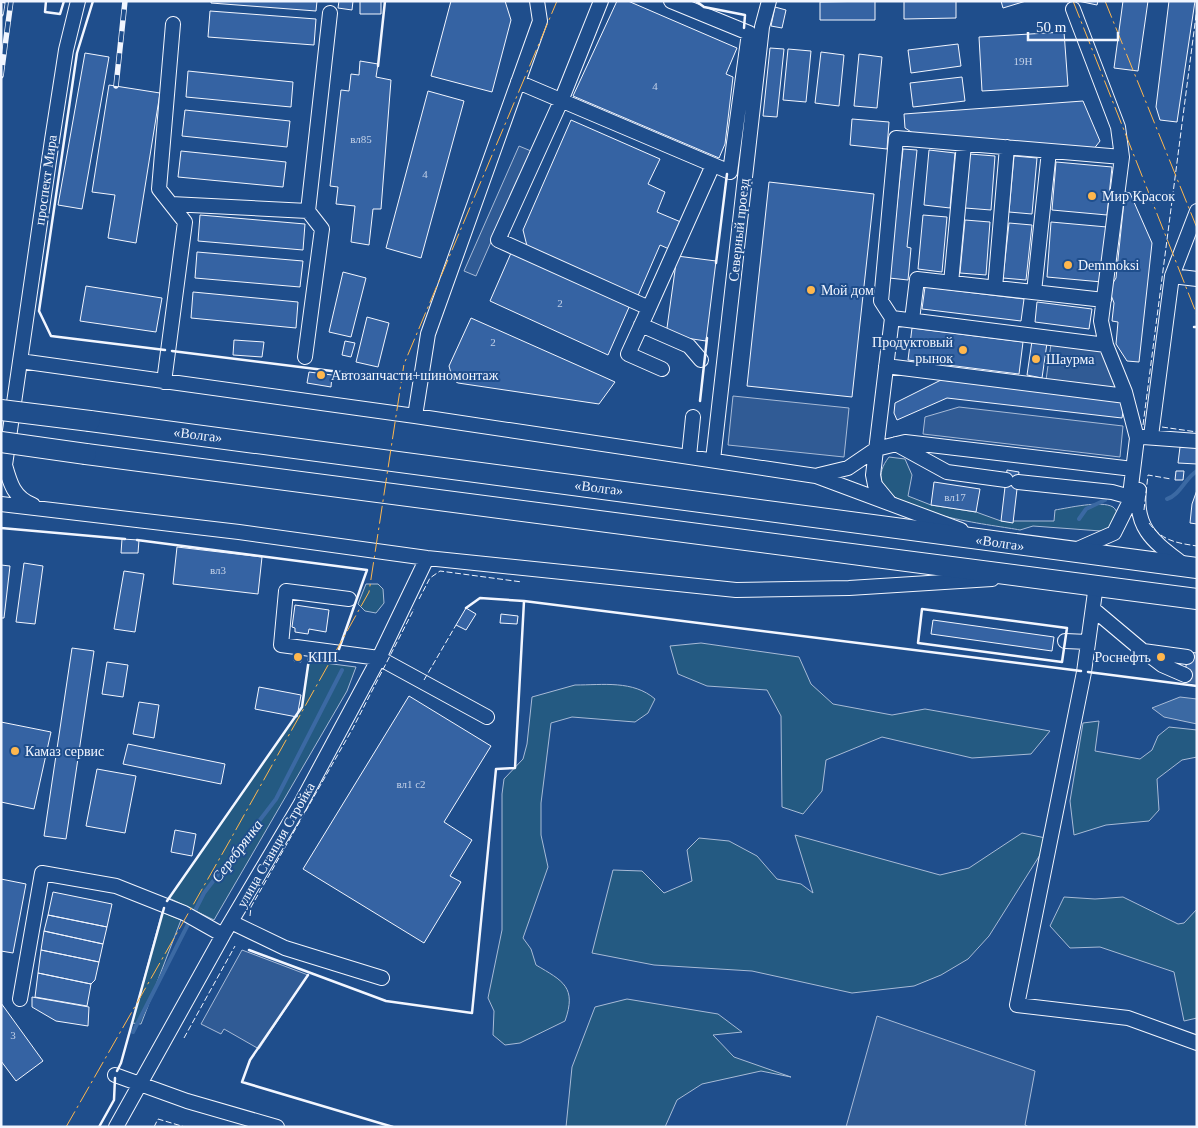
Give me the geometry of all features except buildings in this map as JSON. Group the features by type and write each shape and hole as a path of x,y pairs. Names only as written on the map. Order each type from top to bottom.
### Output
{"highway":[{"name":"«Волга»","path":"1,410 1191,568"},
{"name":"«Волга»","path":"1,442 1197,599"}],"street":[{"name":"проспект Мира","path":"46,509 22,500 14,492 6,465 66,50 78,1"},
{"path":"415,416 428,334 540,21 537,1"},
{"path":"602,1 561,101 498,240 649,308"},
{"path":"518,82 730,172 749,33 671,1"},
{"name":"Северный проезд","path":"714,460 762,27 769,1"},
{"path":"1070,552 1114,533 1126,512 1130,497 1133,469 1144,437 1106,345 1102,321 1122,157 1118,127 1073,9"},
{"path":"305,357 322,229 308,212 330,13"},
{"path":"164,382 185,222 159,189 173,24"},
{"path":"894,506 882,496 875,484 873,475 892,318 882,301 896,138 1122,157"},
{"path":"951,283 964,144"},
{"path":"995,288 1007,147"},
{"path":"1034,292 1049,151"},
{"path":"662,369 628,354 713,165"},
{"path":"171,204 308,212"},
{"path":"1191,568 1154,542 1139,516 1137,504 1144,437 1172,276 1197,211"},
{"path":"1172,276 1197,280"},
{"path":"912,320 917,279 1104,300"},
{"path":"892,318 1106,345"},
{"path":"641,325 689,346 702,360"},
{"path":"20,360 164,382 415,416 816,476 993,542"},
{"path":"886,366 1126,396"},
{"path":"688,456 693,417"},
{"path":"1144,437 1197,441"},
{"path":"816,476 848,468 876,450 905,442 1133,469"},
{"path":"896,444 947,472 1112,492 1130,497"},
{"path":"1,504 239,532 427,558 736,590 849,588 1030,576"},
{"name":"улица Станция Стройка","path":"116,1127 223,935 300,805 379,658 427,558"},
{"path":"1096,585 1084,672 1017,1005 1128,1018 1197,1043"},
{"path":"349,599 286,591 281,645 379,658 487,717"},
{"path":"1092,609 1162,665 1185,675"},
{"path":"1065,641 1088,642"},
{"path":"1138,646 1192,654"},
{"path":"20,999 42,873 116,886 190,916 223,935"},
{"path":"231,922 285,948 382,978"},
{"path":"115,1075 260,1124 277,1127"}],"shaded area":[{"path":"519,146 531,151 476,276 464,271"},
{"path":"1051,344 1103,351 1117,389 1046,380"},
{"path":"733,396 849,408 844,457 728,445"},
{"path":"959,407 1123,426 1120,457 923,434 925,417"},
{"path":"889,457 905,459 912,475 908,496 931,505 976,512 1001,521 1054,521 1055,510 1101,504 1113,507 1119,517 1114,526 1101,531 1033,526 1020,530 954,519 927,512 904,502 887,490 881,475"},
{"path":"366,584 378,584 383,589 384,603 376,613 365,611 358,604"},
{"path":"701,643 799,657 811,684 833,704 892,715 925,709 1050,731 1031,754 972,758 882,737 826,760 822,791 803,814 782,807 781,716 767,690 707,686 678,674 670,646"},
{"path":"309,661 356,667 347,691 214,920 169,898 302,707"},
{"path":"607,684 627,686 646,693 655,699 648,713 635,722 572,717 551,723 541,803 541,835 548,867 523,938 531,949 536,965 554,976 565,986 569,1000 568,1009 565,1021 520,1043 505,1045 493,1035 494,1011 488,998 502,930 502,794 504,779 523,759 527,744 532,697 575,685"},
{"path":"1180,697 1197,699 1197,724 1164,717 1152,708"},
{"path":"1099,721 1095,751 1140,759 1152,750 1158,736 1169,727 1197,730 1197,757 1182,760 1157,779 1159,810 1149,821 1106,825 1074,835 1070,801 1083,723"},
{"path":"1022,833 1050,839 989,936 968,959 941,975 914,986 852,993 752,971 654,965 592,953 613,870 642,871 664,893 692,881 687,850 699,838 729,841 757,856 777,879 801,884 813,893 795,835 940,875 969,868"},
{"path":"1064,897 1095,899 1123,897 1178,924 1184,923 1197,909 1197,1018 1184,1021 1174,972 1100,947 1070,948 1050,926"},
{"path":"162,912 181,920 141,1024 132,1023"},
{"path":"242,950 308,975 259,1049 224,1029 221,1034 201,1024"},
{"path":"627,999 718,1014 742,1032 713,1035 734,1057 791,1077 761,1071 702,1084 677,1100 665,1127 566,1127 572,1067 595,1007"},
{"path":"877,1016 1035,1071 1025,1125 1029,1127 846,1127"}],"waterway":[{"name":"Серебрянка","path":"1167,499 1172,497 1197,471"},
{"name":"Серебрянка","path":"1079,519 1086,509 1105,500"},
{"name":"Серебрянка","path":"133,1032 204,893 276,799 342,670"}],"tunnel":[{"path":"1185,675 1197,677"}],"railway":[{"path":"1,14 3,1"},
{"path":"1,76 11,1"},
{"path":"116,86 125,1"}],"fence":[{"path":"1143,425 1197,8"},
{"path":"1162,427 1197,432"},
{"path":"1144,510 1148,475 1171,479"},
{"path":"1149,523 1159,534 1170,540 1197,546"},
{"path":"419,599 430,578 440,571 522,582"},
{"path":"250,916 251,907 353,728 414,609"},
{"path":"424,680 456,625"},
{"path":"184,1038 235,946"},
{"path":"154,1127 158,1119 185,1127"}],"wall":[{"path":"46,1 45,12 60,14 64,1"},
{"path":"93,1 77,53 39,311 51,336 165,350"},
{"path":"378,66 385,1"},
{"path":"696,1 704,7 745,15 744,28"},
{"path":"716,263 727,174"},
{"path":"700,401 707,338"},
{"path":"172,351 348,373"},
{"path":"1,528 125,539"},
{"path":"137,540 367,570 339,649"},
{"path":"466,608 480,598 524,601"},
{"path":"249,950 386,1001 472,1013 496,769 515,768 524,601 1081,671"},
{"path":"922,609 1067,628 1062,662 918,643 922,609"},
{"path":"167,901 302,707 310,652"},
{"path":"1088,672 1197,686"},
{"path":"117,1071 121,1063 164,908"},
{"path":"308,975 250,1060 242,1082 393,1127"},
{"path":"99,1127 114,1100 115,1078"}],"power":[{"path":"66,1127 369,592 404,364 557,1"},
{"path":"1073,1 1197,315"},
{"path":"1105,1 1197,228"}],"place":[{"name":"Мир Красок","path":"1092,196"},
{"name":"Demmoksi","path":"1068,265"},
{"name":"Мой дом","path":"811,290"},
{"name":"Продуктовый рынок","path":"963,350"},
{"name":"Шаурма","path":"1036,359"},
{"name":"Автозапчасти+шиномонтаж","path":"321,375"},
{"name":"КПП","path":"298,657"},
{"name":"Роснефть","path":"1161,657"},
{"name":"Камаз сервис","path":"15,751"}]}
